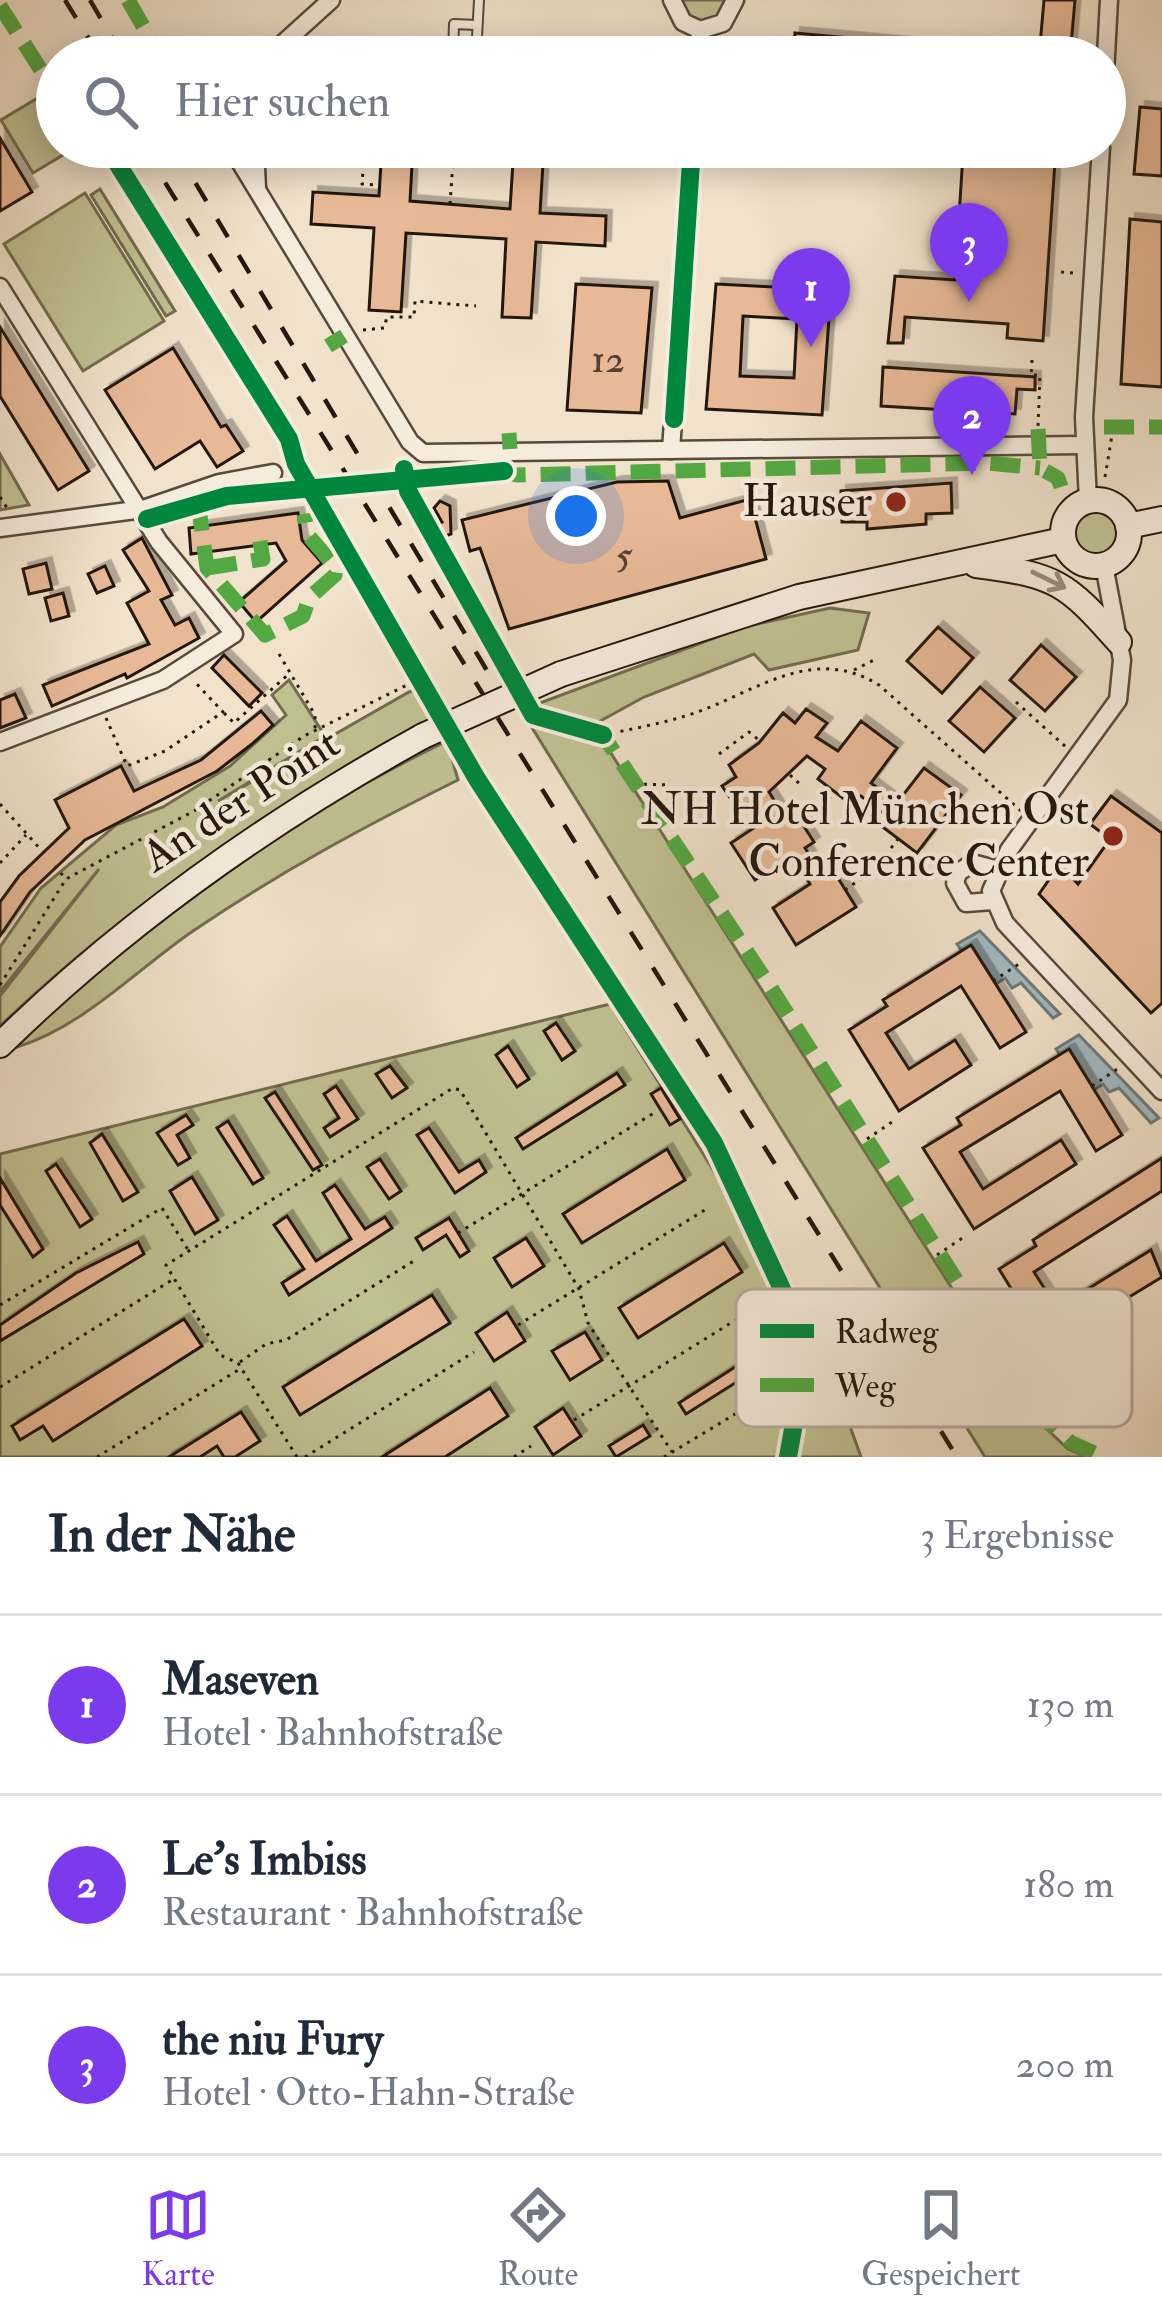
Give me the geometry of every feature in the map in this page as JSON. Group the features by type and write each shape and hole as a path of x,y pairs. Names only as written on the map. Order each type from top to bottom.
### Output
{"street":[{"path":"291,36 331,0"},
{"path":"672,0 682,22 700,30 723,23 735,0"},
{"path":"1107,36 1109,0"},
{"path":"700,30 700,36"},
{"path":"244,168 410,442 423,454 1084,445"},
{"path":"256,168 257,188"},
{"path":"671,451 691,168"},
{"path":"1088,501 1084,445 1100,168"},
{"path":"0,286 143,509 159,542 234,634 182,668 100,706 0,742"},
{"path":"5,520 143,509 219,483 273,473"},
{"path":"1088,501 1113,505 1128,526 1124,551 1104,566 1078,561 1063,540 1067,515 1088,501"},
{"path":"1128,526 1162,519"},
{"name":"An der Point","path":"0,1046 65,981 214,863 304,803 423,736 561,674 799,597 1063,540"},
{"path":"956,562 1045,575 1071,592 1119,642"},
{"path":"1104,566 1123,671 1118,700 998,871 993,902 1006,923 1162,1091"},
{"path":"993,902 966,902 955,884 962,868 972,863 998,871"}],"lane":[{"path":"477,36 479,0"},
{"path":"453,36 454,24 477,26"}],"path":[{"path":"538,30 538,36"},
{"path":"363,168 362,184 380,185"},
{"path":"450,204 453,168"},
{"path":"1061,272 1073,273"},
{"path":"358,330 377,332 387,316 414,317 415,302 476,306"},
{"path":"1032,360 1031,375 1040,375 1038,429"},
{"path":"1105,477 1113,429"},
{"path":"296,464 303,463 319,488"},
{"path":"0,497 5,520"},
{"path":"279,654 316,716 315,730"},
{"path":"853,672 874,660"},
{"path":"182,668 234,723 290,673"},
{"path":"603,735 704,710 784,673 853,672 879,685 1032,820"},
{"path":"0,985 66,879 194,812 315,730 421,678"},
{"path":"383,686 386,695"},
{"path":"1016,702 1067,748"},
{"path":"100,706 127,766 165,752 223,712"},
{"path":"346,707 347,715"},
{"path":"719,754 749,732 760,741"},
{"path":"790,775 801,785"},
{"path":"635,784 671,785"},
{"path":"802,824 836,793"},
{"path":"0,804 43,851"},
{"path":"0,863 27,833"},
{"path":"845,890 877,868 898,839"},
{"path":"55,866 66,879"},
{"path":"994,981 1020,964"},
{"path":"1092,1086 1115,1071"},
{"path":"297,1457 240,1366 220,1355 166,1265 446,1088 460,1090 579,1289 588,1323 672,1452"},
{"path":"458,1233 654,1113"},
{"path":"867,1138 892,1122"},
{"path":"0,1305 162,1208 190,1253"},
{"path":"518,1325 708,1208"},
{"path":"937,1255 964,1237"},
{"path":"97,1457 417,1259"},
{"path":"0,1387 174,1279"},
{"path":"574,1420 736,1320"},
{"path":"305,1457 474,1352"},
{"path":"664,1457 736,1413"},
{"path":"514,1457 531,1446"}],"green space":[{"path":"679,0 729,0 721,17 706,24 690,19"},
{"path":"36,99 36,168 41,168 33,173 1,120"},
{"path":"100,189 175,311 166,316 91,195"},
{"path":"85,193 164,321 83,371 4,244"},
{"path":"0,454 29,505 0,510"},
{"path":"1096,510 1112,517 1119,533 1112,549 1096,556 1080,549 1073,533 1080,517"},
{"path":"830,608 869,613 858,650 769,670 754,654 644,697 593,725 952,1289 881,1289 521,710 744,627"},
{"path":"289,680 325,736 218,801 409,692 420,689 436,718 319,785 208,857 101,937 0,1026 0,996 99,869 0,992 0,947 41,888 116,825 163,807 230,766 286,715 272,695"},
{"path":"447,741 458,780 257,889 87,1012 17,1047 114,956 218,875 330,804"},
{"path":"610,1004 728,1194 759,1256 774,1261 788,1289 736,1289 736,1427 850,1427 861,1457 0,1457 0,1154"},
{"path":"966,1427 1045,1427 1068,1449 1087,1457 985,1457"}],"water":[{"path":"980,931 1060,1014 1053,1018 1021,983 1012,988 1005,978 996,984 972,946 962,951 957,944"},
{"path":"1079,1035 1159,1118 1151,1123 1119,1088 1109,1092 1103,1084 1094,1090 1070,1050 1060,1055 1056,1049"}],"building":[{"path":"1044,0 1075,0 1072,36 1041,36"},
{"path":"1140,107 1162,109 1162,176 1134,174"},
{"path":"0,138 32,192 0,211"},
{"path":"381,168 412,168 410,201 510,209 513,168 543,168 540,213 606,216 605,246 536,242 531,318 502,317 506,239 406,233 401,312 369,310 374,228 311,224 313,192 379,196"},
{"path":"962,168 1055,168 1043,341 1007,338 1008,324 905,317 903,343 888,343 895,276 955,280"},
{"path":"1130,219 1162,222 1162,387 1121,384"},
{"path":"576,284 652,288 641,413 567,410"},
{"path":"716,284 831,290 822,415 706,409","holes":["743,316 797,319 794,378 740,376"]},
{"path":"0,327 89,471 58,490 0,396"},
{"path":"173,348 221,427 226,425 243,451 217,467 200,441 155,469 105,390"},
{"path":"883,367 1035,377 1035,390 1017,389 1015,414 881,406"},
{"path":"668,481 680,518 750,499 766,559 509,629 480,548 470,551 462,520 617,482"},
{"name":"Hauser","path":"951,483 952,513 926,514 926,524 867,529 867,522 842,522 841,491"},
{"path":"440,501 450,506 451,534 438,539 432,527 442,522 434,508"},
{"path":"298,513 302,540 322,563 256,622 239,602 286,561 276,543 191,554 189,528"},
{"path":"142,538 172,595 161,600 175,625 189,618 199,638 127,678 125,674 52,706 43,685 149,644 127,603 149,591 123,550"},
{"path":"46,563 52,589 29,594 23,569"},
{"path":"105,566 114,586 97,593 88,574"},
{"path":"63,593 69,616 51,621 45,598"},
{"path":"938,627 973,658 942,693 907,661"},
{"path":"1041,645 1076,677 1045,711 1010,680"},
{"path":"224,655 262,693 249,706 212,668"},
{"path":"980,687 1015,718 984,752 949,721"},
{"path":"15,694 26,718 0,728 0,700"},
{"path":"806,709 827,723 816,737 838,751 861,721 897,748 871,783 897,803 924,768 961,795 917,853 880,825 887,816 861,796 853,806 818,779 825,769 807,756 769,792 781,811 790,805 814,842 805,848 823,876 833,870 856,907 796,945 773,908 810,884 792,856 755,880 731,843 769,818 757,800 737,808 722,786 736,777 729,765 759,743 783,713 795,723"},
{"path":"261,711 273,725 252,744 217,771 85,840 30,892 0,936 0,902 19,876 69,828 55,800 121,766 134,791 201,760"},
{"path":"1111,796 1162,833 1162,1003 1151,1013 1039,894 1060,864 1078,884 1110,839 1090,824"},
{"path":"971,945 1026,1032 1000,1048 961,986 886,1033 909,1069 955,1040 971,1065 899,1111 849,1030 887,1006 883,1000"},
{"path":"556,1023 575,1051 562,1060 544,1031"},
{"path":"508,1046 529,1079 517,1087 496,1055"},
{"path":"1069,1049 1122,1135 1096,1151 1060,1091 960,1152 983,1189 1061,1140 1076,1164 974,1229 923,1148 961,1125 957,1118"},
{"path":"390,1066 407,1088 392,1098 376,1074"},
{"path":"617,1073 625,1085 523,1149 516,1138"},
{"path":"336,1086 358,1119 330,1137 324,1128 339,1118 324,1094"},
{"path":"661,1088 680,1119 670,1125 651,1094"},
{"path":"275,1092 322,1165 313,1170 265,1098"},
{"path":"186,1115 193,1125 177,1135 190,1158 178,1165 157,1133"},
{"path":"228,1121 263,1178 253,1184 217,1128"},
{"path":"429,1128 459,1172 479,1160 486,1172 455,1193 417,1135"},
{"path":"102,1134 138,1192 123,1201 90,1143"},
{"path":"667,1149 685,1180 582,1243 563,1214"},
{"path":"1162,1158 1162,1191 1034,1272 1045,1289 1011,1289 999,1269 1036,1246 1033,1240"},
{"path":"380,1159 401,1191 389,1199 367,1167"},
{"path":"56,1164 92,1219 80,1227 46,1171"},
{"path":"192,1177 218,1220 195,1234 170,1191"},
{"path":"0,1178 43,1249 33,1257 0,1205"},
{"path":"335,1185 365,1229 385,1217 392,1228 289,1295 282,1283 304,1269 274,1225 287,1216 316,1261 351,1239 323,1193"},
{"path":"449,1218 469,1251 460,1257 446,1235 423,1250 416,1238"},
{"path":"526,1238 544,1266 512,1287 494,1258"},
{"path":"138,1242 144,1254 0,1341 0,1325 76,1273"},
{"path":"724,1243 742,1272 638,1338 619,1308"},
{"path":"1151,1250 1162,1277 1132,1295 1132,1289 1088,1289"},
{"path":"432,1295 450,1323 300,1415 283,1387"},
{"path":"507,1312 525,1341 494,1361 476,1333"},
{"path":"184,1319 202,1346 53,1441 43,1426 20,1440 12,1426"},
{"path":"585,1332 602,1360 570,1380 552,1351"},
{"path":"736,1366 736,1382 686,1414 679,1403"},
{"path":"490,1388 508,1416 445,1457 382,1457"},
{"path":"563,1408 581,1436 553,1455 535,1427"},
{"path":"241,1412 260,1441 235,1457 224,1457 217,1446 200,1457 169,1457"},
{"path":"643,1425 650,1436 616,1457 609,1446"}],"railway":[{"path":"65,0 87,36"},
{"path":"90,0 111,36"},
{"path":"156,168 853,1289"},
{"path":"187,168 495,684"},
{"path":"938,1427 957,1457"}],"marked path":[{"path":"128,0 149,36"},
{"path":"0,6 36,62"},
{"path":"328,346 344,336"},
{"path":"1104,427 1162,427"},
{"path":"1038,429 1040,468 1058,478 1061,487"},
{"path":"509,433 510,449"},
{"path":"496,471 517,475 987,463 1040,468"},
{"path":"198,501 207,568 265,635 303,616 309,598 335,575 336,568 308,535 304,514"},
{"path":"207,568 263,559 259,536 265,535"},
{"path":"593,732 603,735 773,991 962,1289"},
{"path":"1054,1427 1070,1442 1103,1457"}],"cycle path":[{"path":"120,168 289,439 296,464 477,779 714,1143 782,1289"},
{"path":"674,419 691,168"},
{"path":"404,469 408,491 533,715 603,735"},
{"path":"147,519 227,496 504,471"},
{"path":"788,1457 793,1427"}],"place":[{"name":"the niu Fury","path":"969,302"},
{"name":"Maseven","path":"811,347"},
{"name":"Le's Imbiss","path":"972,475"},
{"name":"Hauser","path":"896,502"},
{"name":"NH Hotel München Ost Conference Center","path":"1113,836"}]}
